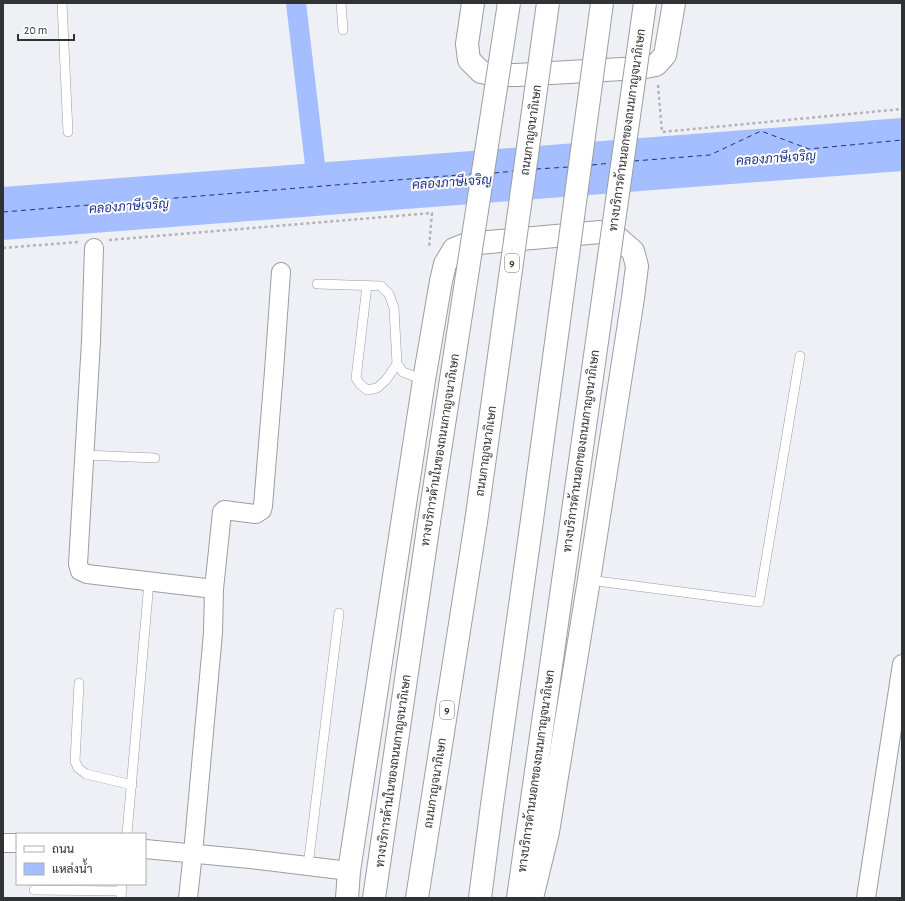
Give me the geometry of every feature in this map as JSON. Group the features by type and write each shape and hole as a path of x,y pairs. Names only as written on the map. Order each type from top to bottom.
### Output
{"main road":[{"path":"473,3 467,44 470,60 481,72 496,75 640,68 656,65 665,55 674,3"},
{"name":"ทางบริการด้านในของถนนกาญจนาภิเษก","path":"374,898 429,522 508,3"},
{"name":"ถนนกาญจนาภิเษก","path":"417,898 476,522 548,3"},
{"path":"480,898 602,3"},
{"name":"ทางบริการด้านนอกของถนนกาญจนาภิเษก","path":"518,898 645,3"},
{"path":"347,898 349,871 424,380 445,264 454,250 467,244 600,232 618,238 633,251 637,266 589,580 548,832 532,898"}],"street":[{"path":"94,243 91,342 78,564 80,571 87,574 214,589"},
{"path":"188,898 213,633 214,589 222,512 224,510 256,514 262,510 264,506 281,272"},
{"path":"866,898 902,664"},
{"path":"3,843 16,843"},
{"path":"146,849 244,858 349,871"}],"lane":[{"path":"62,3 68,132"},
{"path":"341,3 343,30"},
{"path":"317,284 381,286 389,294 394,308 397,364 403,372 424,380"},
{"path":"367,286 356,378 360,384 368,390 377,388 386,380 397,364"},
{"path":"589,580 759,602 800,356"},
{"path":"85,455 155,458"},
{"path":"127,833 149,582"},
{"path":"308,866 339,613"},
{"path":"79,683 75,761 78,768 86,774 132,785"},
{"path":"34,890 122,891"}],"path":[{"path":"656,65 662,132 902,109"},
{"path":"3,248 94,243 432,213 429,253"}],"water":[{"name":"คลองภาษีเจริญ","path":"902,118 902,171 3,240 3,187"}],"waterway":[{"path":"296,3 318,190"}],"ferry route":[{"path":"634,161 710,155 761,131 809,149 902,140"},
{"path":"592,165 612,163"},
{"path":"536,169 569,167"},
{"path":"494,173 515,171"},
{"path":"3,212 471,174"}]}
